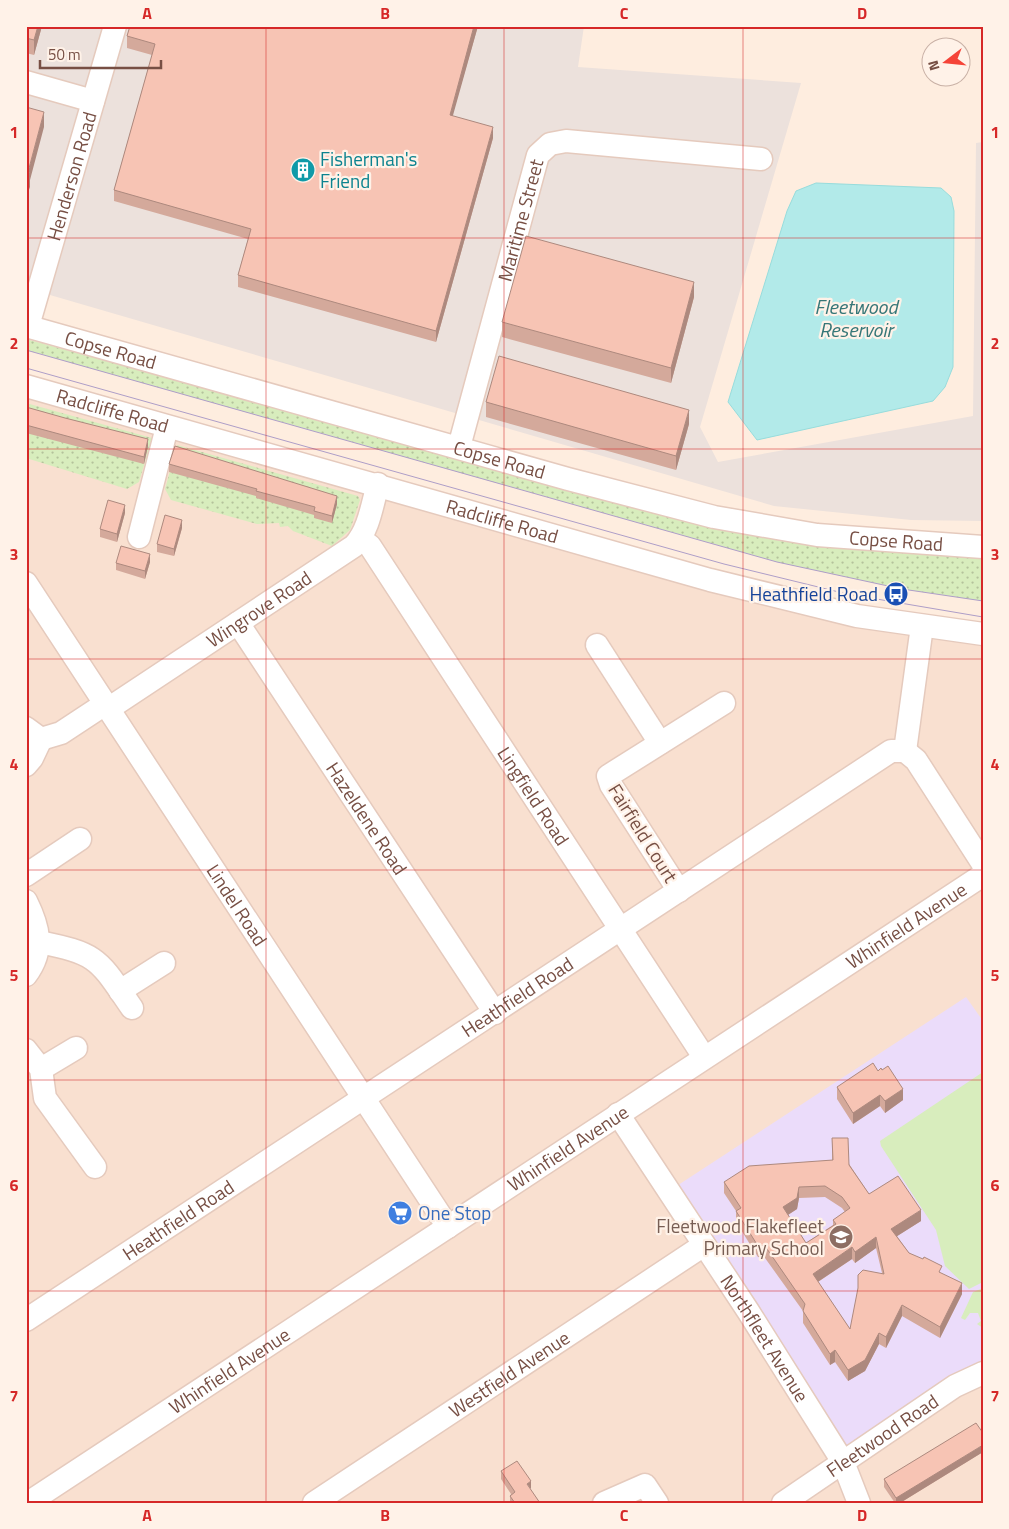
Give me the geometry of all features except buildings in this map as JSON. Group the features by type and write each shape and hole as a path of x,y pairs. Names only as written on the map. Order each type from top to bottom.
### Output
{"street":[{"name":"Henderson Road","path":"27,326 115,26"},
{"path":"26,82 93,101"},
{"name":"Maritime Street","path":"459,446 538,155 550,144 566,141 761,159"},
{"name":"Copse Road","path":"27,326 459,446 568,479 714,517 817,535 983,547"},
{"name":"Radcliffe Road","path":"26,386 167,427 378,484 710,580 858,616 983,634"},
{"path":"139,537 167,427"},
{"path":"361,539 378,484"},
{"name":"Wingrove Road","path":"34,734 61,733 107,706 238,623 354,546 361,539"},
{"name":"Lingfield Road","path":"361,539 370,546 704,1056"},
{"name":"Lindel Road","path":"26,584 448,1227"},
{"name":"Hazeldene Road","path":"238,623 495,1013"},
{"path":"922,626 905,751 916,760 983,864"},
{"path":"597,645 660,743"},
{"name":"Fairfield Court","path":"679,891 611,785 608,776 724,703"},
{"path":"26,765 32,758 34,734"},
{"name":"Heathfield Road","path":"26,1320 364,1097 621,931 891,751 905,751"},
{"path":"26,875 80,839"},
{"name":"Whinfield Avenue","path":"28,1503 704,1056 983,875"},
{"path":"26,901 37,926 39,942 36,956 26,975"},
{"path":"39,942 73,949 94,958 107,971 126,999 164,963"},
{"path":"41,1069 76,1048"},
{"path":"26,1050 41,1069 45,1098 95,1167"},
{"name":"Northfleet Avenue","path":"618,1114 843,1462 859,1503"},
{"name":"Westfield Avenue","path":"314,1503 704,1245"},
{"name":"Fleetwood Road","path":"783,1503 955,1386 983,1372"},
{"path":"604,1503 651,1494"}],"shaded area":[{"path":"26,26 584,26 578,67 801,83 700,427 718,462 973,416 976,143 983,142 983,521 911,520 774,506 26,288"},
{"path":"26,386 922,626 983,634 983,1503 26,1503"},
{"name":"Fleetwood Flakefleet Primary School","path":"966,997 983,1021 983,1373 843,1462 669,1191"}],"green space":[{"path":"26,339 346,426 826,545 939,555 983,551 983,601 902,589 777,562 26,350"},
{"path":"26,403 152,438 139,482 127,489 26,458"},
{"path":"177,445 358,496 360,500 350,530 332,546 293,531 288,526 280,527 279,523 257,524 171,500 165,489"},
{"path":"983,1072 983,1282 969,1289 945,1266 936,1230 881,1146 880,1141"},
{"path":"983,1288 983,1328 977,1324 981,1321 978,1313 970,1313 965,1320 961,1318 973,1292"}],"water":[{"name":"Fleetwood Reservoir","path":"816,183 941,188 951,197 954,211 953,367 945,387 933,401 757,440 728,402 787,211 796,191"}],"tram line":[{"path":"26,350 777,562 902,589 983,601"},
{"path":"26,368 724,564 847,594 983,617"}],"place":[{"name":"Fisherman's Friend","path":"303,170"},
{"name":"Heathfield Road","path":"896,594"},
{"name":"One Stop","path":"400,1213"},
{"name":"Fleetwood Flakefleet Primary School","path":"841,1237"}]}
